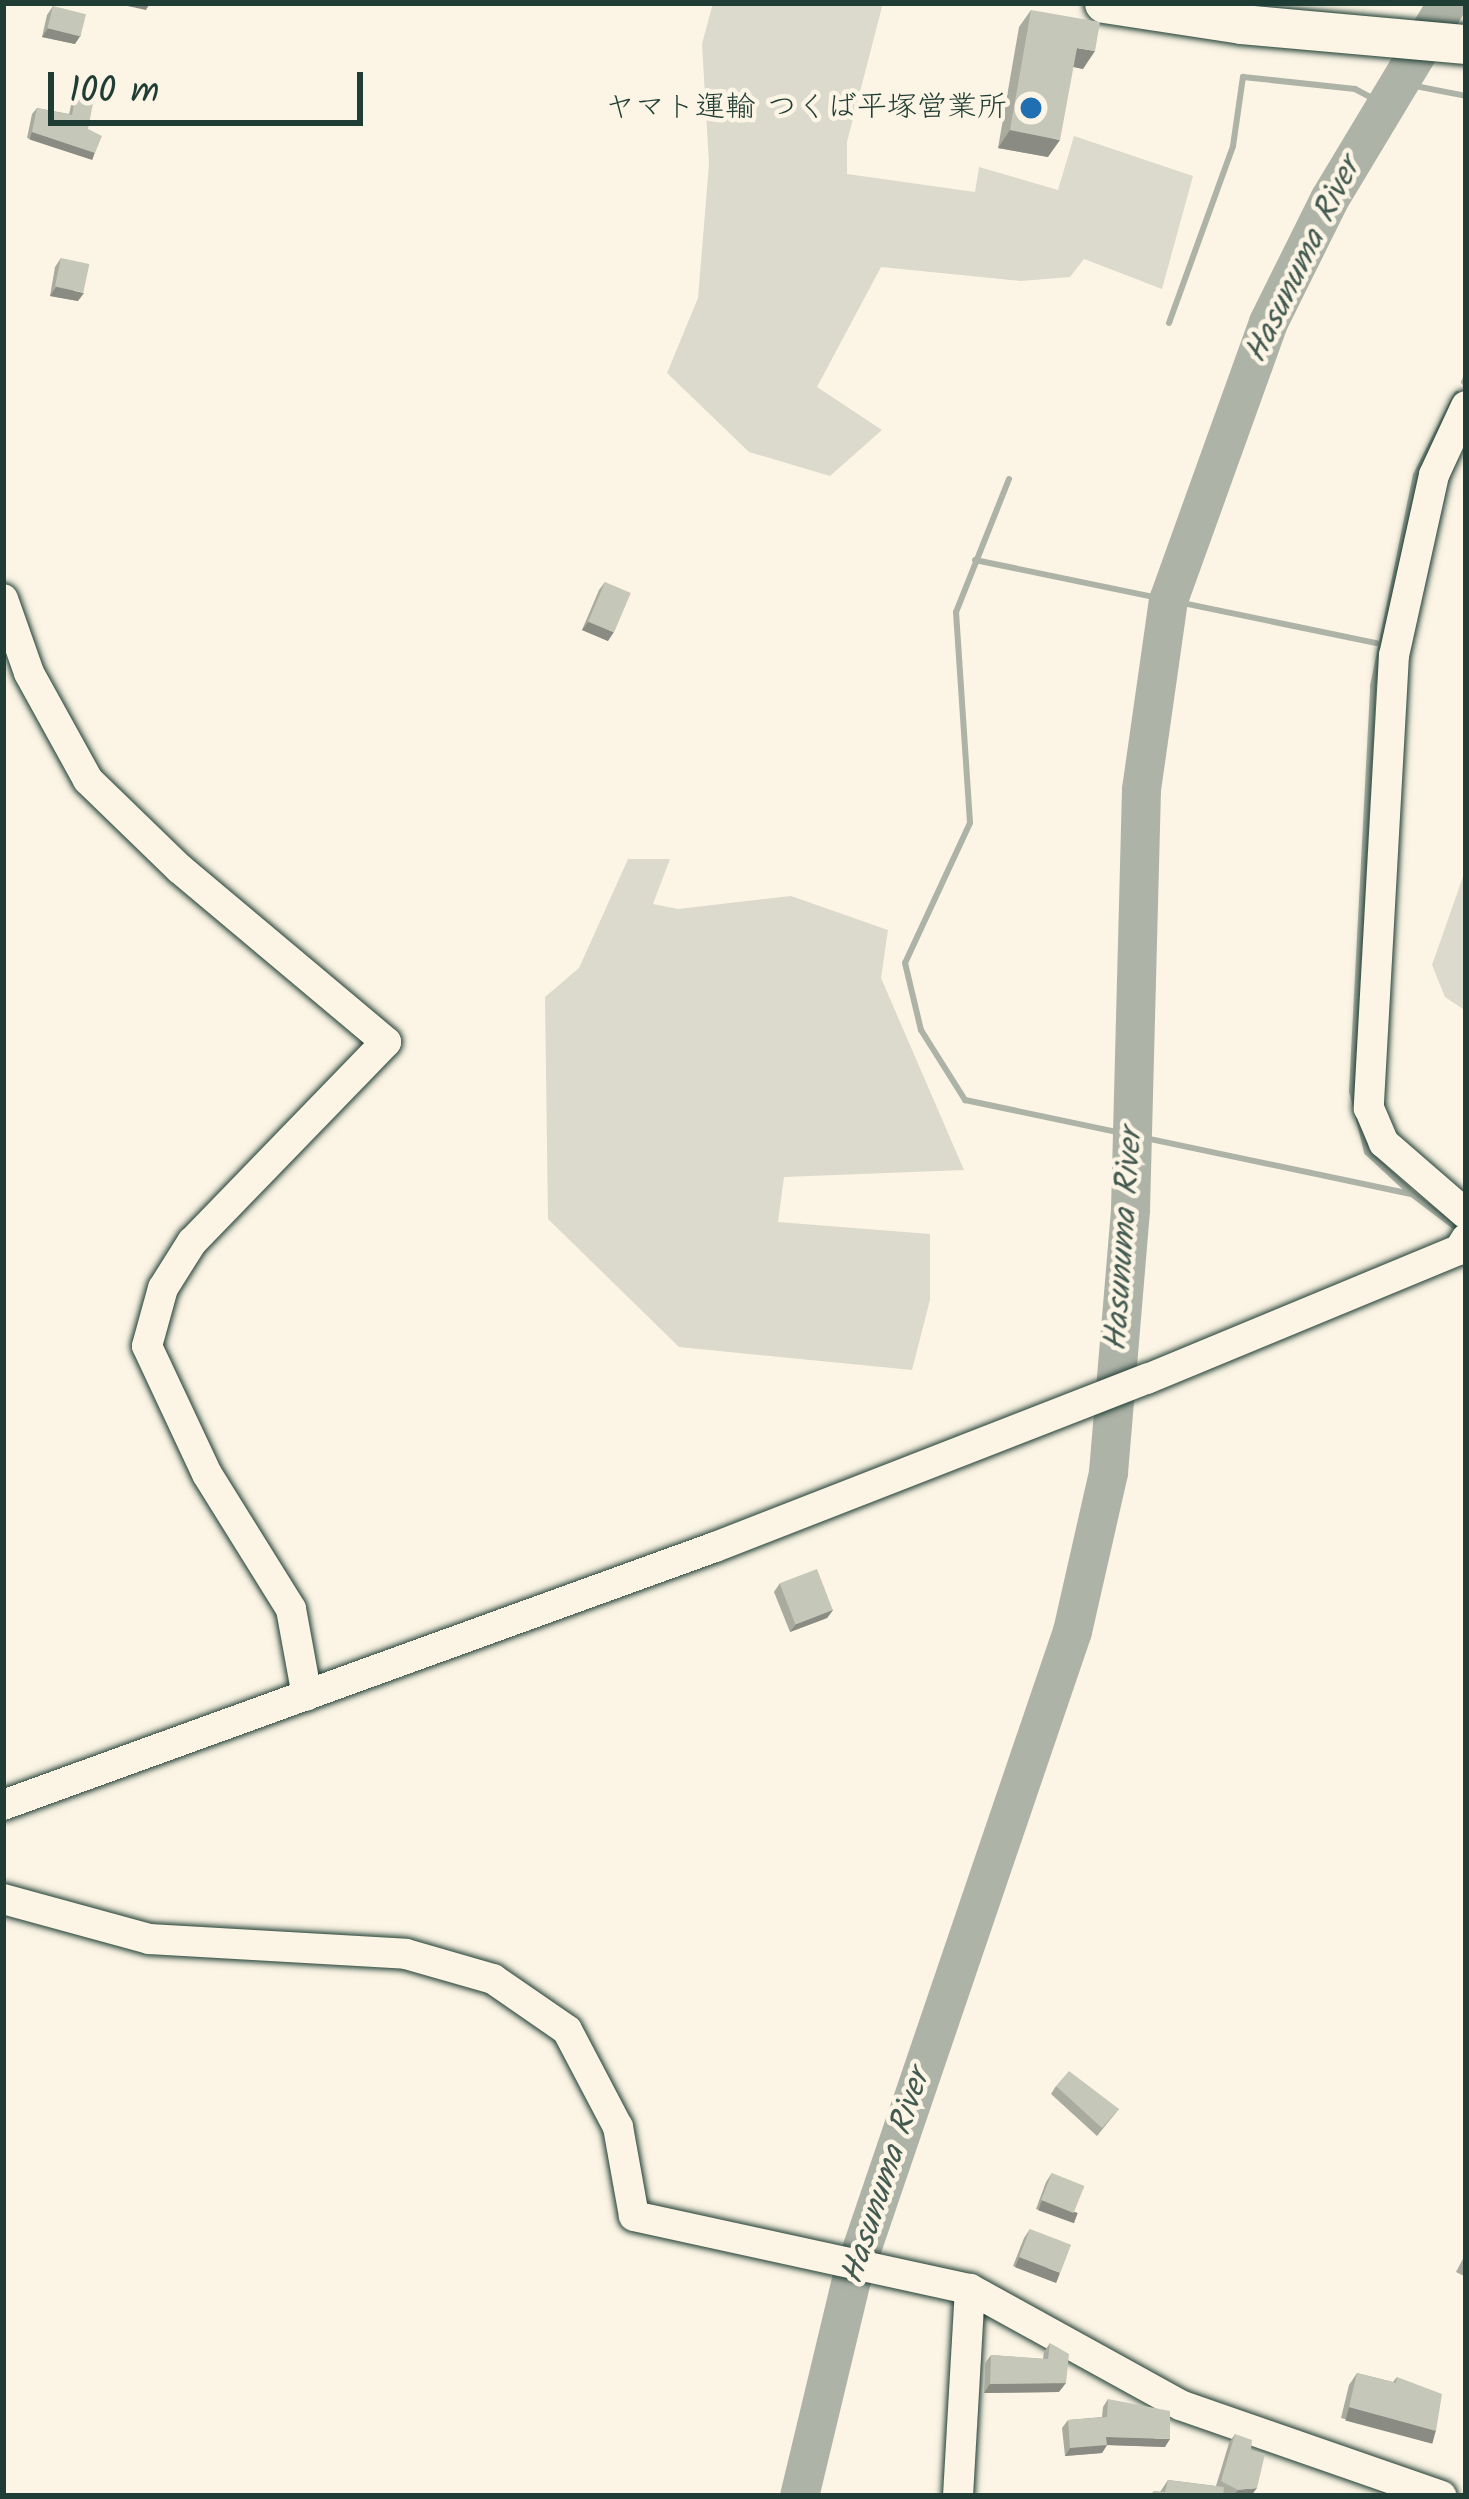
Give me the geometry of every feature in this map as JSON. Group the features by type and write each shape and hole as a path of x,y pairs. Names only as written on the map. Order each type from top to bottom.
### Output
{"main road":[{"path":"1104,3 1454,43"}],"street":[{"path":"1466,406 1434,475 1394,655 1369,1108 1384,1143 1466,1214"},
{"path":"3,598 29,673 88,780 180,869 386,1042 192,1242 163,1288 147,1346 207,1474 291,1610 307,1696"},
{"path":"3,1805 307,1696 1136,1383 1459,1250 1466,1238"},
{"path":"3,1899 149,1939 406,1954 493,1979 567,2030 618,2127 634,2216 970,2289 1180,2405 1442,2496"},
{"path":"958,2496 970,2289"}],"shaded area":[{"path":"713,3 883,3 847,142 847,174 975,192 979,167 1058,190 1074,136 1193,176 1162,289 1084,259 1070,277 1021,281 881,267 817,387 882,430 830,476 749,452 667,373 698,298 709,164 702,44"},
{"path":"628,859 670,859 653,904 678,909 791,896 888,930 881,978 964,1170 784,1177 778,1222 930,1234 930,1300 912,1370 679,1347 548,1219 545,997 579,968"},
{"path":"1466,868 1466,1011 1445,997 1432,965"}],"building":[{"path":"53,6 86,14 80,37 47,28"},
{"name":"ヤマト運輸 つくば平塚営業所","path":"1031,10 1100,22 1095,51 1077,48 1060,140 1010,130"},
{"path":"76,95 94,98 88,129 102,136 95,153 32,132 37,108 72,115"},
{"path":"61,258 89,264 83,292 55,286"},
{"path":"605,582 631,593 614,633 588,622"},
{"path":"817,1569 833,1610 795,1624 780,1583"},
{"path":"1069,2071 1119,2109 1102,2128 1056,2086"},
{"path":"1052,2173 1084,2186 1074,2213 1041,2200"},
{"path":"1030,2229 1071,2245 1060,2273 1019,2257"},
{"path":"1050,2343 1069,2354 1066,2383 990,2384 991,2355 1048,2359"},
{"path":"1357,2373 1396,2383 1397,2377 1442,2394 1436,2431 1349,2407"},
{"path":"1108,2399 1170,2411 1170,2439 1106,2437 1107,2445 1070,2448 1068,2420 1107,2417"},
{"path":"1235,2434 1252,2440 1251,2450 1265,2454 1257,2488 1238,2490 1221,2481"},
{"path":"1168,2480 1224,2487 1223,2496 1153,2496 1154,2491 1165,2492"}],"waterway":[{"name":"Hasunuma River","path":"799,2496 852,2276 1072,1631 1108,1472 1130,1209 1141,789 1168,600 1268,322 1329,199 1447,3"},
{"path":"1169,323 1233,146 1243,77 1355,89 1385,105"},
{"path":"1400,83 1466,96"},
{"path":"1464,382 1466,378"},
{"path":"1409,1191 1367,1152 1352,1091 1373,686 1416,475 1457,394"},
{"path":"1009,479 956,612 970,823 905,963 921,1030 965,1100 1412,1194 1454,1226"},
{"path":"975,560 1377,643"}],"place":[{"name":"ヤマト運輸 つくば平塚営業所","path":"1031,108"}]}
